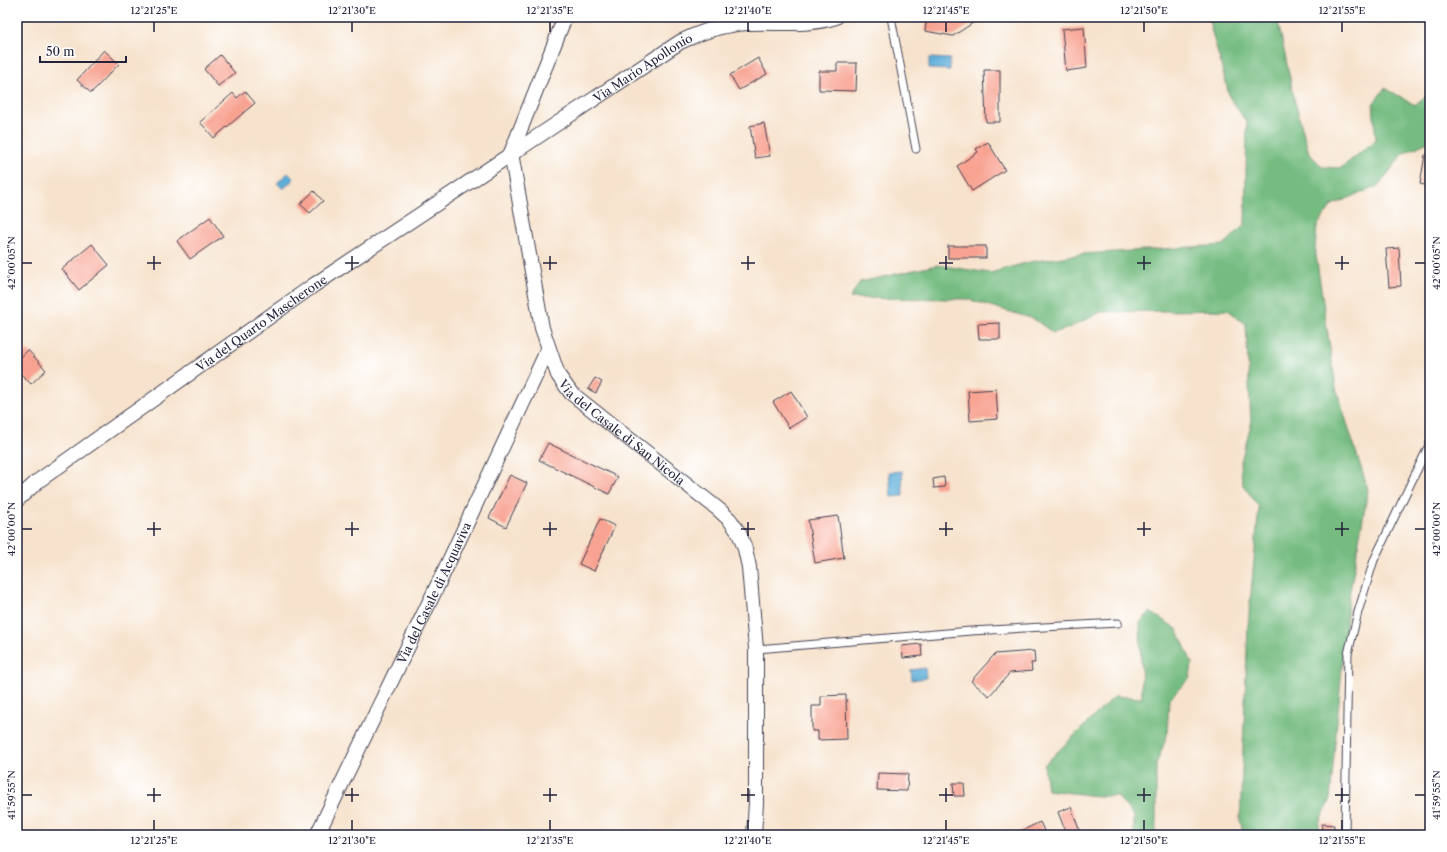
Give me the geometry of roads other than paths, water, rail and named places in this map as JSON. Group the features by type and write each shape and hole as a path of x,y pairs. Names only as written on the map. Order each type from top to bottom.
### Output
{"street":[{"path":"511,153 565,17"},
{"name":"Via Mario Apollonio","path":"511,153 663,53 701,32 736,24 796,24 836,17"},
{"name":"Via del Casale di San Nicola","path":"511,153 540,320 548,349 558,375 577,398 718,508 735,527 743,541 749,567 756,649 756,803 754,835"},
{"name":"Via del Quarto Mascherone","path":"17,500 38,481 314,285 511,153"},
{"name":"Via del Casale di Acquaviva","path":"317,835 443,574 548,349"}],"lane":[{"path":"890,17 916,148"},
{"path":"1345,833 1348,654 1358,612 1374,560 1430,442"},
{"path":"756,649 971,631 1118,624"}],"water":[{"path":"929,58 950,59 950,70 929,69"},
{"path":"288,173 294,179 283,189 277,183"},
{"path":"902,471 903,496 891,497 889,472"},
{"path":"925,668 926,678 912,680 911,670"}]}
